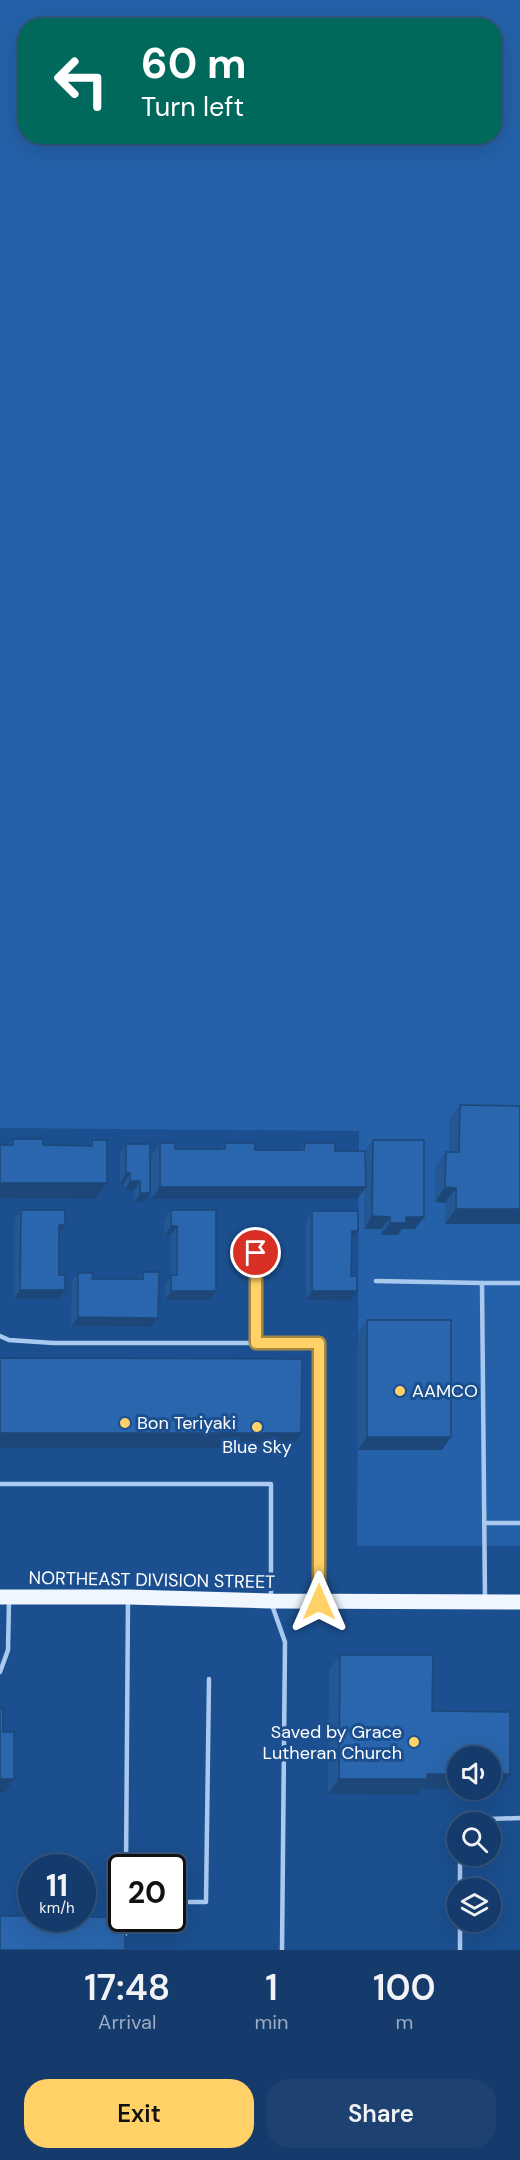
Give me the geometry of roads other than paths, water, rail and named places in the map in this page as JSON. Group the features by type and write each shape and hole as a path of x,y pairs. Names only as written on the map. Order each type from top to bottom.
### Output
{"main road":[{"name":"NORTHEAST DIVISION STREET","path":"4,1597 128,1597 319,1602 520,1602"}],"lane":[{"path":"256,1230 256,1343"},
{"path":"376,1281 520,1283"},
{"path":"482,1283 485,1602"},
{"path":"0,1336 9,1340 53,1343 319,1343 319,1602"},
{"path":"0,1484 271,1484 270,1601 285,1642 282,1950"},
{"path":"485,1523 520,1523"},
{"path":"0,1672 9,1650 4,1597"},
{"path":"126,1854 128,1597"},
{"path":"186,1902 206,1902 209,1679"},
{"path":"501,1819 520,1818"},
{"path":"124,1932 124,1940"},
{"path":"460,1932 460,1950"}],"place":[{"name":"AAMCO","path":"400,1391"},
{"name":"Bon Teriyaki","path":"125,1423"},
{"name":"Blue Sky","path":"257,1427"},
{"name":"Saved by Grace Lutheran Church","path":"414,1742"}]}
